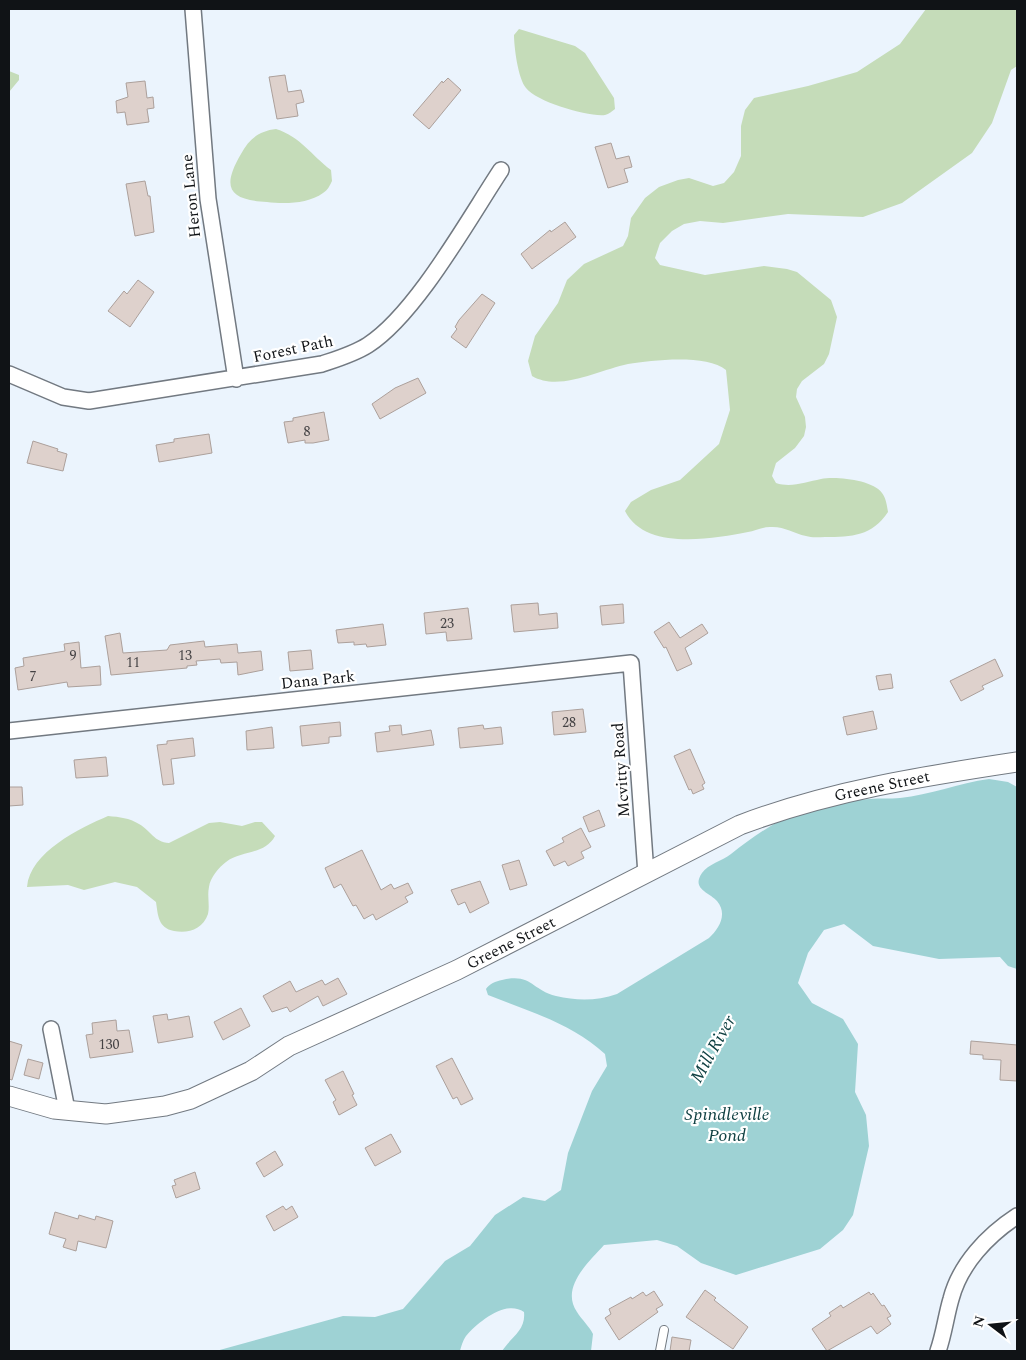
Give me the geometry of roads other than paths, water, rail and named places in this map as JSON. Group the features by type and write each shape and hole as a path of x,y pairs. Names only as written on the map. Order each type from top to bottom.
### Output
{"street":[{"name":"Heron Lane","path":"193,9 210,218 236,379"},
{"name":"Forest Path","path":"9,374 63,397 89,400 236,379 322,364 367,346 385,332 403,313 428,280 501,170"},
{"name":"Dana Park","path":"9,731 631,663"},
{"name":"Mcvitty Road","path":"631,663 646,874"},
{"name":"Greene Street","path":"9,1096 31,1103 67,1110 106,1114 135,1111 191,1099 252,1070 289,1046 457,970 740,824 768,814 870,788 1017,762"},
{"path":"51,1028 67,1110"},
{"path":"938,1351 952,1296 973,1255 1000,1227 1017,1216"}],"lane":[{"path":"660,1351 664,1330"}],"water":[{"name":"Spindleville Pond","path":"989,779 1008,782 1017,787 1017,969 1008,966 1000,957 939,959 873,946 844,924 824,930 808,953 798,983 812,1003 843,1019 858,1044 855,1092 866,1115 869,1146 853,1215 843,1230 820,1249 736,1275 701,1263 677,1246 657,1240 604,1245 578,1276 572,1293 573,1303 577,1312 593,1334 591,1351 502,1351 520,1329 524,1319 524,1312 509,1308 493,1314 478,1325 466,1336 460,1351 216,1351 343,1316 375,1317 403,1309 445,1261 470,1246 495,1215 523,1197 545,1201 561,1190 568,1153 592,1091 607,1066 605,1054 592,1043 564,1026 488,995 486,989 491,984 512,978 526,980 541,990 564,998 594,999 617,994 713,934 721,921 722,911 717,901 702,890 699,878 708,867 772,825 798,812 824,805 911,796"}],"water label":[{"name":"Mill River","path":"713,1049"}]}
